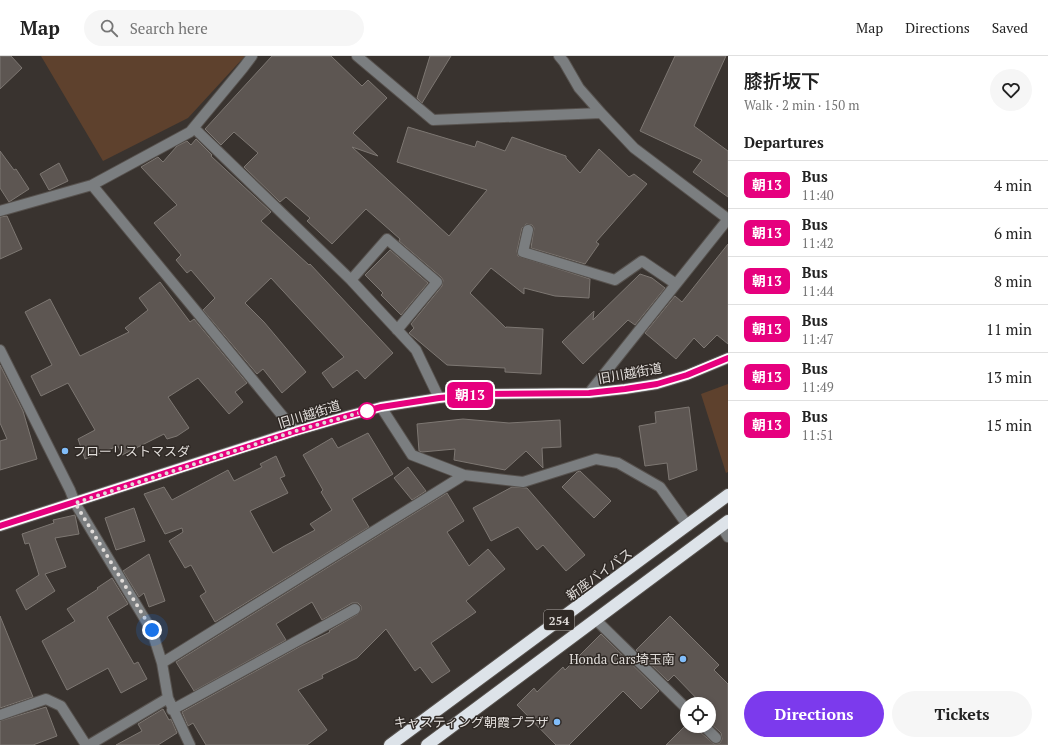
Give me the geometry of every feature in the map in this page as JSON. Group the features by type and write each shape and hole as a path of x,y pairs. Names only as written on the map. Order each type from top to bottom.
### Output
{"highway":[{"name":"新座バイパス","path":"390,745 728,495"},
{"name":"254","path":"427,745 725,524"}],"main road":[{"name":"旧川越街道","path":"0,526 296,431 381,407 439,398 482,394 589,393 625,389 657,384 687,375 728,358"}],"street":[{"path":"0,211 92,185 190,132 252,56"},
{"path":"357,56 433,120 601,113"},
{"path":"559,56 580,88 634,148 728,219 589,393"},
{"path":"194,128 351,280 416,350 439,398"},
{"path":"92,185 296,431"},
{"path":"528,230 523,252 615,280 642,261 676,284"},
{"path":"351,280 387,239 437,282 397,330"},
{"path":"0,350 70,490 75,503 152,630 162,663 168,698 172,710 190,745"},
{"path":"381,407 412,455 464,475 523,482 596,459 618,463 660,487 688,526"},
{"path":"162,663 464,475"},
{"path":"725,524 728,537"},
{"path":"172,710 355,609"},
{"path":"596,620 680,702"},
{"path":"90,745 168,698"},
{"path":"0,715 46,699 61,706 86,745"},
{"path":"711,733 716,738"}],"shaded area":[{"path":"41,56 245,56 188,118 103,161"},
{"path":"728,384 728,472 726,473 701,394"}],"building":[{"path":"0,56 11,56 22,68 0,89"},
{"path":"272,56 331,56 362,86 368,80 387,98 353,133 378,156 352,147 449,236 487,190 397,162 408,127 475,147 477,141 505,151 512,137 566,156 566,158 580,173 599,149 629,177 634,174 647,184 596,242 599,244 585,264 531,248 534,228 532,225 526,224 522,228 517,251 518,256 590,279 589,298 555,296 524,288 524,294 491,268 470,293 506,328 543,329 541,374 505,372 505,368 447,365 409,333 414,328 411,324 442,286 443,280 441,277 399,241 400,239 366,209 332,244 307,221 310,218 286,197 280,202 244,167 258,153 234,132 221,145 205,129"},
{"path":"430,56 451,56 422,103 417,98"},
{"path":"675,56 726,56 694,126 728,151 728,197 693,172 702,160 640,131"},
{"path":"196,139 212,155 211,156 271,212 261,221 309,265 310,264 393,353 365,379 357,370 333,388 322,373 344,357 271,278 245,303 264,322 306,372 282,393 263,369 257,374 203,310 215,298 191,270 187,273 176,260 181,255 154,223 177,205 141,167 158,157 163,162 177,146 187,141 191,145"},
{"path":"0,151 14,170 16,169 29,189 9,202 0,188"},
{"path":"59,163 68,181 49,190 40,174"},
{"path":"7,216 22,249 0,259 0,217"},
{"path":"728,244 728,344 717,335 704,348 694,338 676,359 645,333 675,296 682,302"},
{"path":"390,250 428,283 401,315 381,295 383,293 365,275"},
{"path":"640,274 652,278 665,288 635,325 628,320 583,364 562,342 594,311 593,320"},
{"path":"160,282 190,322 194,319 247,383 235,392 243,402 229,414 198,378 168,397 189,428 177,436 167,439 164,434 122,455 118,446 85,459 78,439 95,430 68,383 41,396 31,376 52,365 25,312 50,299 80,356 129,332 125,328 148,310 139,298"},
{"path":"0,365 23,411 37,459 0,470 0,441 7,439 0,423"},
{"path":"689,407 697,470 669,480 667,463 645,466 639,426 656,423 655,412"},
{"path":"463,419 509,423 560,420 561,447 542,448 543,468 526,451 505,470 454,460 455,449 419,451 417,424"},
{"path":"368,433 393,474 352,499 369,527 215,622 200,596 206,592 191,565 185,568 169,541 183,532 182,528 165,534 144,494 164,487 172,500 228,470 234,481 262,467 260,464 276,456 285,476 280,478 288,493 250,511 273,553 315,530 310,524 332,510 321,492 323,490 303,455 332,438 338,448"},
{"path":"408,467 426,491 412,500 394,478"},
{"path":"580,471 611,501 594,518 562,487 577,472"},
{"path":"512,487 527,488 585,555 566,571 543,545 537,550 518,527 491,541 473,508"},
{"path":"447,493 464,521 447,532 469,566 488,549 505,569 466,601 476,612 431,643 450,671 432,683 420,667 415,671 386,629 357,658 322,675 323,678 298,690 327,730 307,745 206,745 193,723 188,726 182,712 301,646 330,632 329,631 358,614 361,610 361,606 358,603 352,603 322,620 312,602 276,624 286,640 194,691 176,662"},
{"path":"134,508 145,541 116,550 105,518"},
{"path":"75,515 79,534 55,538 66,567 45,574 55,591 26,610 16,590 39,575 29,543 25,544 22,534 54,523 53,520"},
{"path":"149,554 165,601 149,607 144,593 139,597 123,571"},
{"path":"112,578 128,604 107,617 134,664 138,662 147,679 121,693 108,668 67,690 42,641 75,621 67,609"},
{"path":"0,616 33,697 0,708"},
{"path":"670,616 719,665 714,670 728,684 728,745 666,745 680,731 680,733 701,733 714,744 720,743 722,739 721,733 716,728 716,697 695,697 674,675 668,681 636,650"},
{"path":"601,634 659,691 641,709 623,691 569,745 556,745 517,705 534,688 537,692 563,667 565,670"},
{"path":"46,707 57,736 33,745 0,745 0,721"},
{"path":"163,709 169,720 171,719 177,733 158,745 116,745 142,731 138,724"}],"bus line":[{"name":"朝13","path":"0,526 296,431 381,407 439,398 482,394 589,393 625,389 657,384 687,375 722,362 728,358"}],"place":[{"name":"フローリストマスダ","path":"65,451"},
{"name":"Honda Cars埼玉南","path":"683,659"},
{"name":"キャスティング朝霞プラザ","path":"557,722"}],"route":[{"path":"152,630 75,503 296,431 369,410 367,411"}]}
